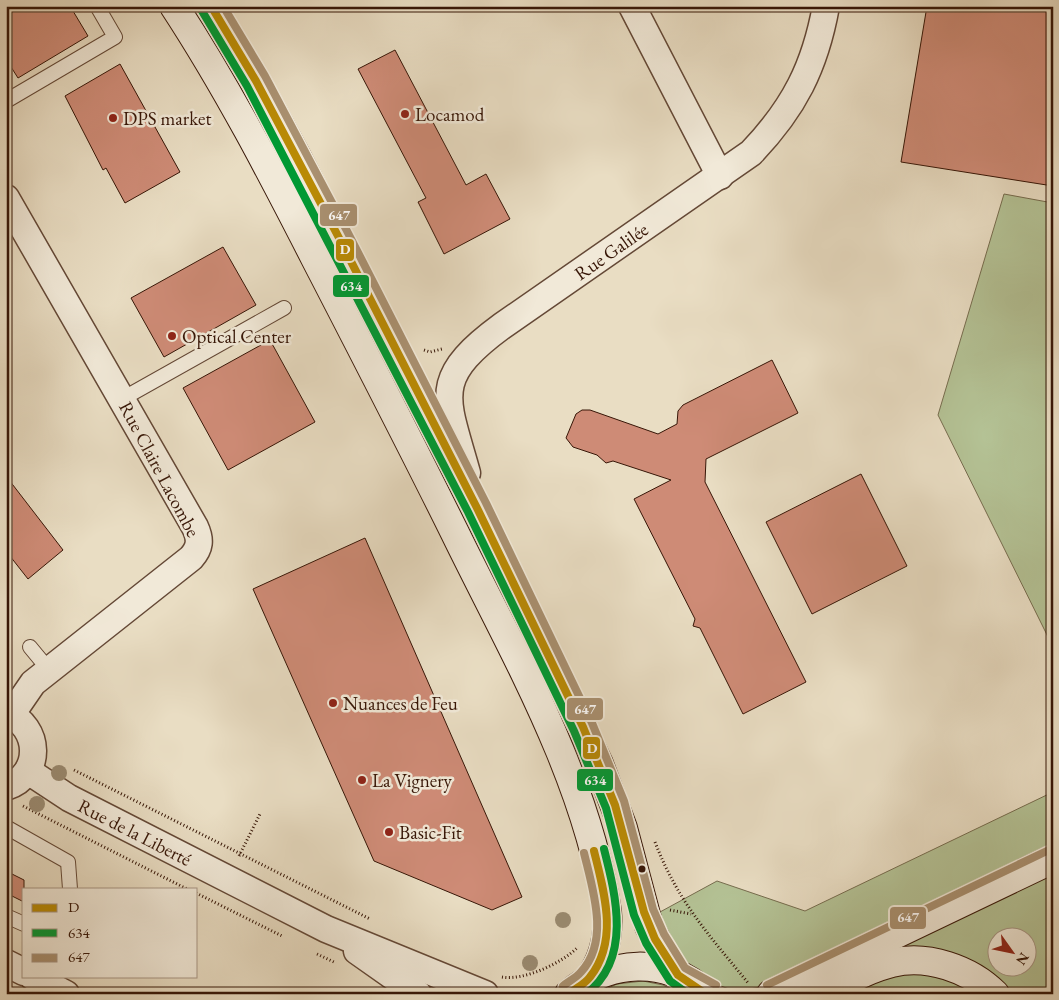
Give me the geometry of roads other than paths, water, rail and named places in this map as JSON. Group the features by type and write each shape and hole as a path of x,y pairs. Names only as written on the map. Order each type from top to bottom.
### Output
{"street":[{"path":"174,6 245,124 370,364 562,755 589,832 607,917 604,948 597,966 573,989"},
{"path":"211,6 256,81 297,157 477,508 599,764 623,828 649,926 663,953 678,975"},
{"path":"632,6 720,176"},
{"name":"Rue Galilée","path":"477,508 452,424 448,403 450,384 462,363 495,331 751,153 774,128 792,103 813,61 826,6"},
{"name":"Rue Claire Lacombe","path":"6,198 195,527 200,540 199,546 191,558 29,687 9,714"},
{"path":"9,714 25,726 33,742 33,760 28,771 16,784 12,795"},
{"name":"Rue de la Liberté","path":"28,771 69,798 326,929 418,994"},
{"path":"771,994 1053,859"},
{"name":"Rue de la Liberté","path":"326,929 494,985"},
{"path":"822,994 879,967 891,963 913,961 936,964 961,972 995,994"},
{"path":"573,989 608,970 629,966 651,967 678,975 706,993"},
{"path":"36,978 66,994"}],"lane":[{"path":"8,95 115,37 97,6"},
{"path":"122,399 284,308"},
{"path":"30,647 49,670"},
{"path":"6,827 68,862 70,888"},
{"path":"6,916 22,923"}],"place":[{"name":"Locamod","path":"405,114"},
{"name":"DPS market","path":"113,118"},
{"name":"Optical Center","path":"172,336"},
{"name":"Nuances de Feu","path":"333,703"},
{"name":"La Vignery","path":"362,780"},
{"name":"Basic-Fit","path":"389,832"}]}
